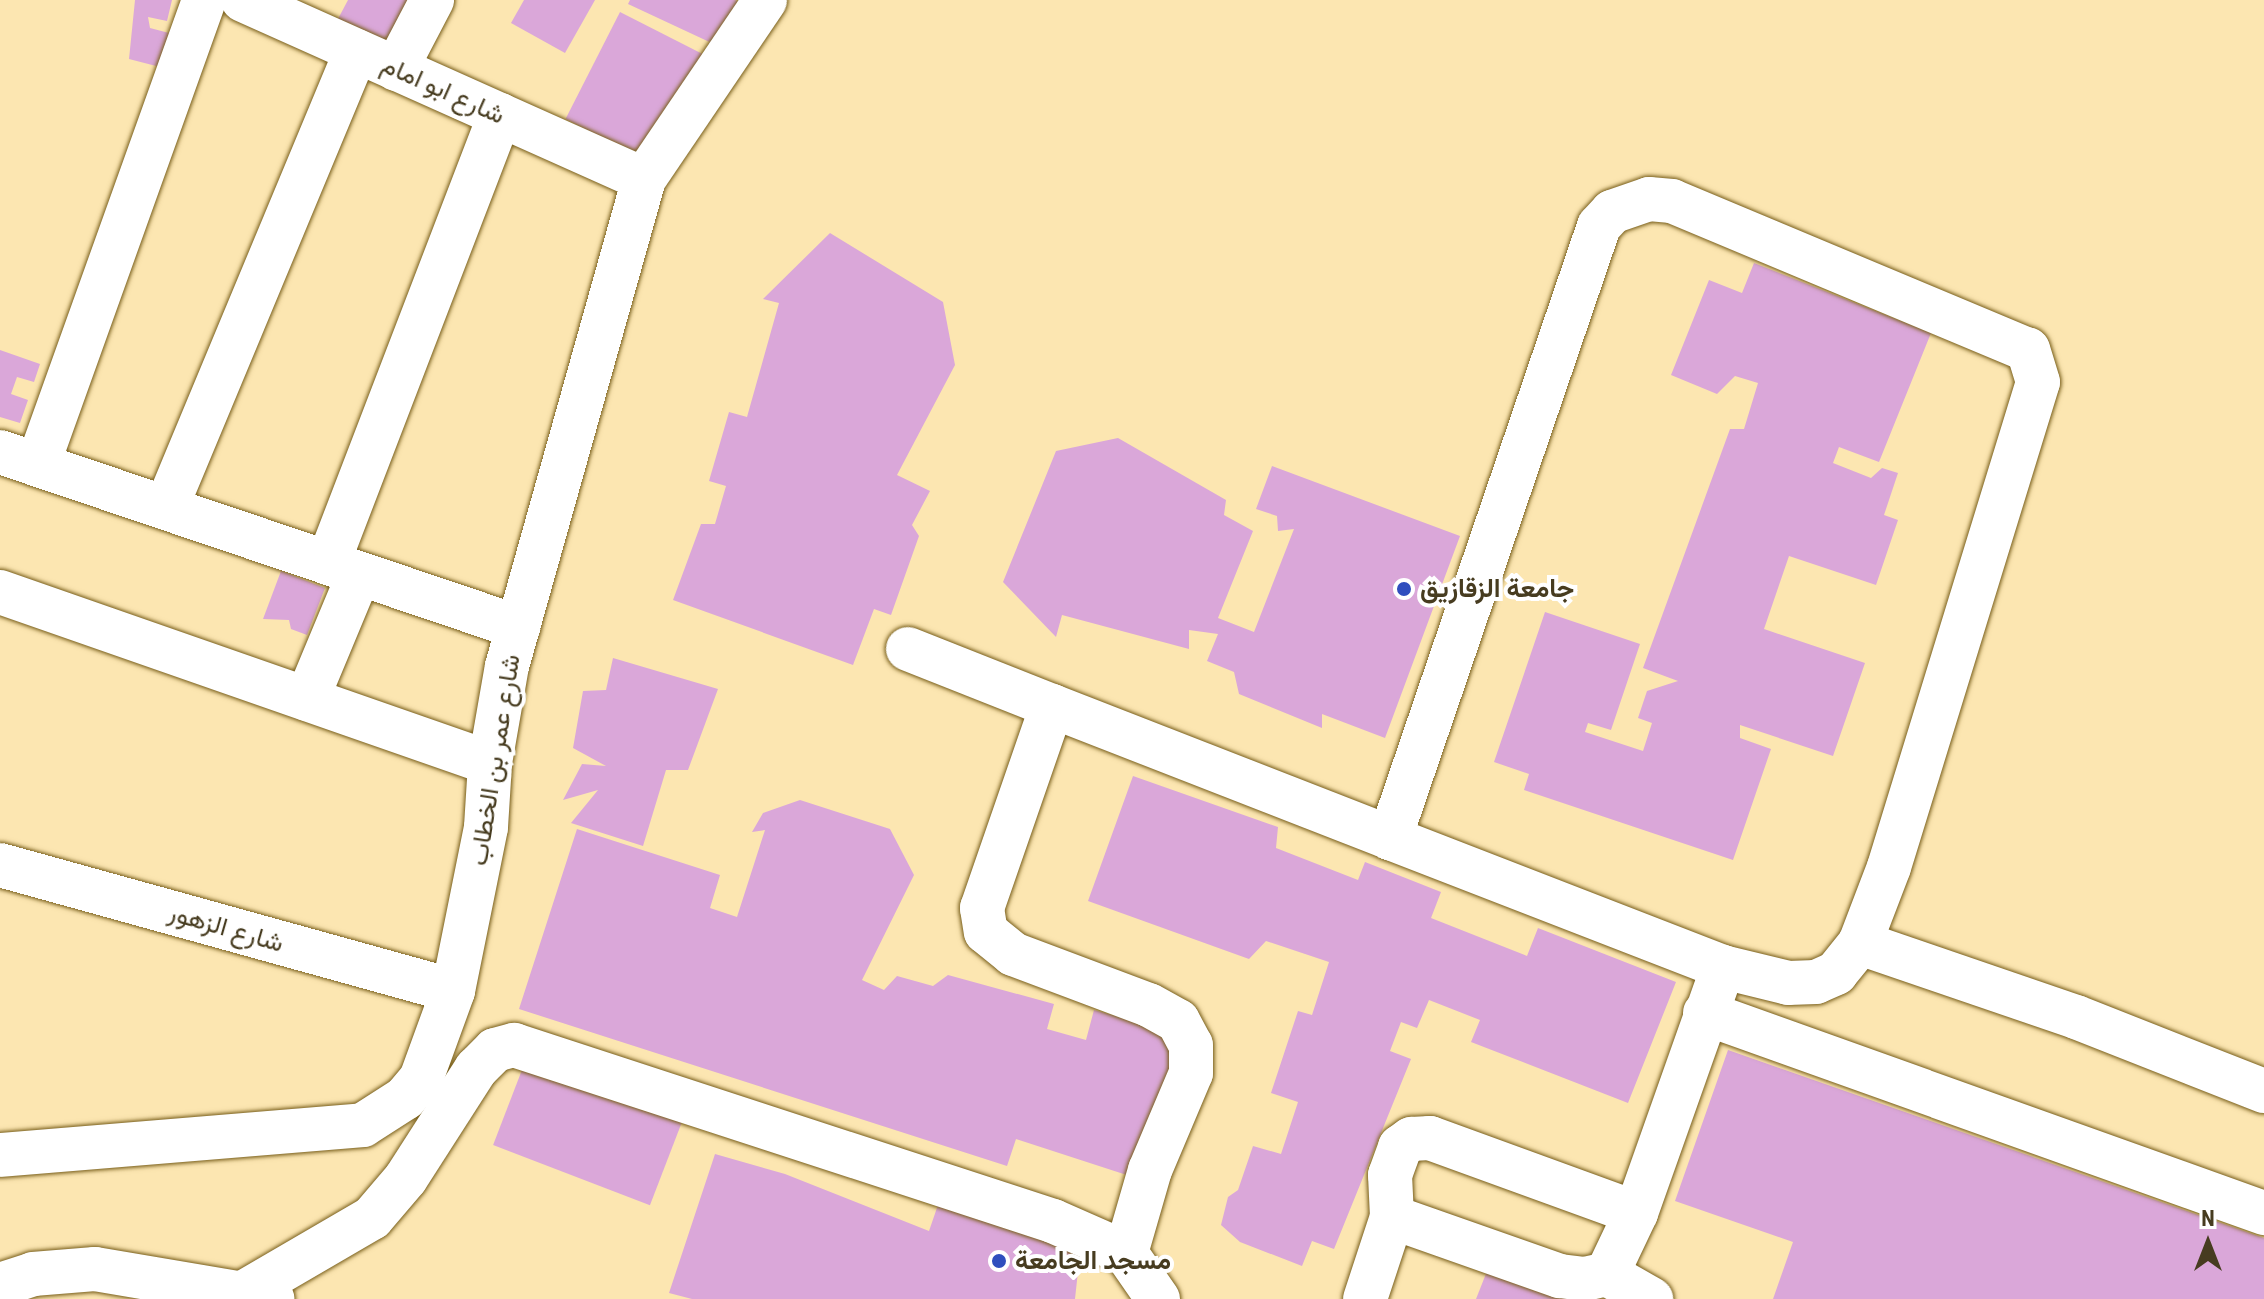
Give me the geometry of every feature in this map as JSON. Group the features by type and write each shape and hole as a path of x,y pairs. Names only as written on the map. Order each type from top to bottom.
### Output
{"street":[{"path":"204,0 19,458 518,627"},
{"name":"شارع ابو امام","path":"243,0 644,179"},
{"path":"396,69 432,0"},
{"name":"شارع عمر بن الخطاب","path":"0,1155 363,1125 405,1098 421,1079 453,991 486,827 490,763 518,627 644,179 765,0"},
{"path":"166,508 356,51"},
{"path":"307,699 343,568 500,115"},
{"path":"908,649 1390,838 1723,967 1788,983 1816,982 1836,973 1860,943 1889,867 2038,382 2034,360 2019,343 1672,201 1627,204 1599,226 1390,838"},
{"path":"0,592 490,763"},
{"path":"1052,706 982,908 986,932 1013,954 1149,1005 1178,1021 1191,1045 1191,1073 1150,1170 1126,1253"},
{"name":"شارع الزهور","path":"0,865 453,991"},
{"path":"1860,943 2076,1017 2264,1091"},
{"path":"1607,1274 1636,1213 1723,967"},
{"path":"1705,1013 2264,1213"},
{"path":"0,1285 33,1274 95,1269 258,1296 372,1218 406,1178 476,1069 495,1050 514,1045 1053,1221 1126,1253 1158,1299"},
{"path":"1365,1299 1392,1217 1390,1175 1400,1147 1411,1139 1430,1138 1636,1213"},
{"path":"1392,1217 1560,1276 1585,1279 1607,1274 1651,1299"}],"building":[{"path":"135,0 172,0 167,21 148,17 150,28 169,33 160,67 129,59"},
{"path":"348,0 413,0 382,60 330,34"},
{"path":"524,0 595,0 565,53 511,23"},
{"path":"630,0 739,2 718,46 628,4"},
{"path":"620,12 706,56 651,163 566,119"},
{"path":"830,233 943,302 955,365 897,475 930,491 912,525 919,536 891,615 874,609 853,665 673,600 701,524 715,524 726,486 709,481 729,412 747,417 779,303 763,299"},
{"path":"1754,263 1931,333 1879,462 1839,447 1833,463 1871,478 1882,468 1898,473 1884,515 1898,520 1876,585 1789,556 1764,629 1865,663 1833,756 1740,725 1740,738 1771,749 1733,860 1524,790 1529,774 1494,762 1545,612 1640,644 1611,730 1588,723 1585,732 1643,751 1652,723 1638,718 1647,691 1678,681 1643,668 1730,429 1744,429 1758,383 1735,376 1717,394 1671,375 1709,280 1742,293"},
{"path":"0,350 40,364 34,382 17,377 11,394 28,400 20,423 0,417"},
{"path":"1118,438 1226,500 1224,515 1253,531 1218,618 1254,632 1294,529 1278,531 1277,516 1256,509 1272,466 1460,536 1385,738 1322,714 1322,728 1239,694 1234,672 1207,661 1218,634 1189,630 1189,649 1062,615 1056,637 1003,582 1056,451"},
{"path":"281,571 325,588 307,635 291,629 289,620 263,619"},
{"path":"613,658 718,689 688,770 666,770 643,846 571,823 598,790 563,800 582,764 606,766 573,748 583,691 606,690"},
{"path":"1133,776 1278,827 1276,848 1358,880 1365,862 1441,892 1431,918 1527,956 1538,928 1676,982 1628,1103 1471,1042 1480,1020 1429,1000 1417,1028 1401,1022 1390,1051 1411,1059 1334,1249 1312,1241 1302,1266 1240,1242 1221,1225 1228,1197 1238,1190 1253,1146 1281,1154 1298,1102 1271,1093 1298,1011 1312,1015 1329,962 1266,941 1249,959 1088,901"},
{"path":"800,800 890,829 914,875 862,980 884,990 897,976 933,986 948,975 1054,1004 1047,1029 1086,1040 1094,1010 1167,1030 1180,1053 1139,1179 1016,1139 1007,1166 519,1009 577,829 720,875 710,908 737,917 765,830 752,832 763,813"},
{"path":"1728,1050 2264,1238 2264,1299 1773,1299 1793,1242 1675,1201"},
{"path":"525,1062 682,1122 650,1205 493,1145"},
{"path":"715,1154 785,1174 929,1231 939,1202 1081,1244 1075,1299 692,1299 669,1293"},
{"path":"1493,1256 1598,1294 1598,1299 1476,1299"}],"place":[{"name":"جامعة الزقازيق","path":"1404,589"},
{"name":"مسجد الجامعة","path":"999,1261"}]}
